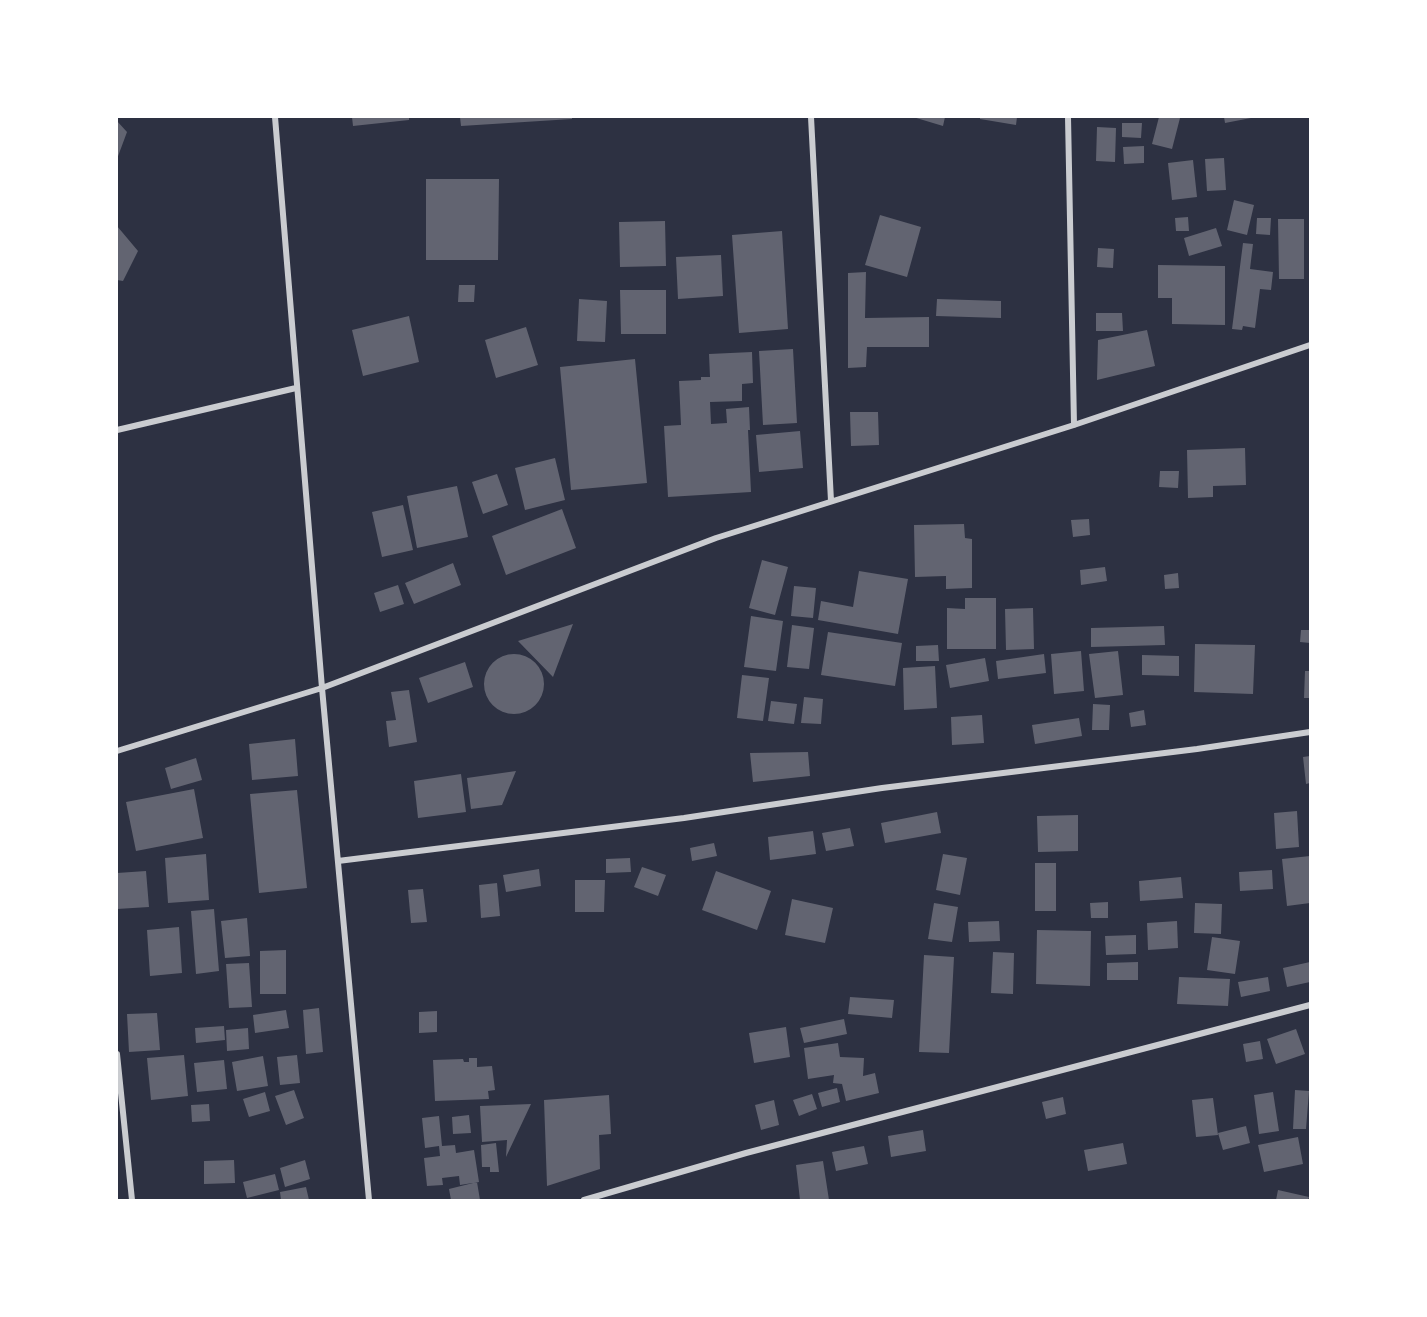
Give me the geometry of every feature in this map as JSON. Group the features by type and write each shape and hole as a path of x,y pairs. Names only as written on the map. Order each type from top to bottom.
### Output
{"street":[{"path":"275,117 322,688 369,1200"},
{"path":"811,117 831,501"},
{"path":"1068,117 1074,425"},
{"path":"117,752 322,688 716,538 1074,425 1310,345"},
{"path":"117,430 296,388"},
{"path":"338,861 684,818 882,788 1197,749 1310,732"},
{"path":"584,1200 746,1154 1310,1005"},
{"path":"117,1054 132,1200"}],"building":[{"path":"352,117 409,117 409,120 353,126"},
{"path":"460,117 572,117 572,119 461,126"},
{"path":"913,117 945,117 943,126"},
{"path":"980,117 1017,117 1016,125 980,119"},
{"path":"1159,117 1180,118 1172,149 1152,144"},
{"path":"1224,117 1251,117 1251,118 1225,123"},
{"path":"117,121 127,132 117,159"},
{"path":"1122,123 1142,123 1141,138 1122,137"},
{"path":"1097,127 1116,128 1115,162 1096,161"},
{"path":"1144,146 1144,163 1124,164 1123,147"},
{"path":"1224,158 1226,190 1207,191 1205,159"},
{"path":"1193,160 1197,197 1172,200 1168,163"},
{"path":"426,179 499,179 498,260 426,260"},
{"path":"1234,200 1254,205 1247,235 1227,230"},
{"path":"880,215 921,227 907,277 865,265"},
{"path":"1188,217 1189,231 1176,231 1175,218"},
{"path":"1257,218 1271,218 1270,235 1256,234"},
{"path":"1278,219 1304,219 1304,279 1279,279"},
{"path":"665,221 666,266 620,267 619,222"},
{"path":"117,226 138,251 123,281 117,280"},
{"path":"1216,228 1222,246 1189,256 1184,238"},
{"path":"782,231 788,329 739,333 732,235"},
{"path":"1243,243 1253,244 1250,269 1273,272 1271,290 1260,289 1255,328 1243,326 1242,330 1232,329"},
{"path":"1098,248 1114,249 1113,268 1097,267"},
{"path":"721,255 723,296 678,299 676,257"},
{"path":"1158,265 1225,266 1225,325 1172,324 1172,298 1158,298"},
{"path":"866,272 865,318 929,317 929,347 867,347 866,367 848,368 848,273"},
{"path":"459,285 475,285 474,302 458,302"},
{"path":"620,290 666,290 666,334 621,334"},
{"path":"579,299 607,301 605,342 577,341"},
{"path":"937,299 1001,301 1001,318 936,316"},
{"path":"1096,313 1122,313 1123,331 1096,331"},
{"path":"409,316 419,362 363,376 352,330"},
{"path":"526,327 538,365 496,378 485,340"},
{"path":"1147,330 1155,366 1097,380 1098,340"},
{"path":"793,349 797,423 763,425 759,351"},
{"path":"752,352 753,383 742,384 742,401 710,402 711,424 727,423 726,409 749,407 751,492 668,497 664,426 681,425 679,381 701,380 701,377 710,377 709,354"},
{"path":"635,359 647,483 571,490 560,367"},
{"path":"850,412 878,412 879,445 851,446"},
{"path":"800,431 803,468 759,472 756,435"},
{"path":"1245,448 1246,485 1213,486 1213,497 1188,498 1187,450"},
{"path":"555,458 565,500 525,510 515,468"},
{"path":"1160,471 1179,471 1178,488 1159,487"},
{"path":"497,474 508,505 483,514 472,482"},
{"path":"457,486 468,537 417,548 407,496"},
{"path":"403,505 413,550 382,557 372,512"},
{"path":"562,509 576,548 506,575 492,536"},
{"path":"1089,519 1090,535 1073,537 1071,520"},
{"path":"964,524 965,538 972,539 972,588 946,589 946,576 915,577 914,525"},
{"path":"762,560 788,567 775,615 749,608"},
{"path":"453,563 461,585 414,604 405,583"},
{"path":"1105,567 1107,581 1081,585 1080,570"},
{"path":"859,571 908,579 898,634 818,620 821,601 853,607"},
{"path":"1178,573 1179,588 1165,589 1164,575"},
{"path":"398,585 404,604 380,612 374,593"},
{"path":"794,586 816,588 813,618 791,616"},
{"path":"965,598 996,598 996,649 947,649 947,608 965,609"},
{"path":"1033,608 1034,649 1006,650 1005,609"},
{"path":"751,616 783,621 776,671 744,667"},
{"path":"573,624 553,677 518,641"},
{"path":"792,625 814,628 809,669 787,667"},
{"path":"1164,626 1165,645 1091,647 1091,628"},
{"path":"1301,630 1310,630 1310,643 1300,642"},
{"path":"828,632 902,643 895,686 821,675"},
{"path":"1195,644 1255,645 1253,694 1194,692"},
{"path":"938,645 939,661 916,661 916,646"},
{"path":"1081,651 1084,691 1054,694 1051,654"},
{"path":"1118,651 1123,695 1095,698 1089,654"},
{"path":"508,654 520,654 531,659 539,667 544,684 542,696 531,709 520,714 508,714 497,709 489,701 484,690 484,678 489,667 497,659"},
{"path":"1044,654 1046,673 998,679 996,661"},
{"path":"1142,655 1179,656 1179,676 1142,675"},
{"path":"985,658 989,681 950,688 946,665"},
{"path":"465,662 473,687 428,703 419,678"},
{"path":"935,666 937,708 904,710 903,668"},
{"path":"1305,671 1310,671 1310,698 1304,698"},
{"path":"742,675 769,678 763,721 737,718"},
{"path":"409,690 417,742 389,747 386,721 396,720 391,692"},
{"path":"804,697 823,699 821,724 801,723"},
{"path":"771,701 797,704 794,724 768,721"},
{"path":"1093,704 1110,705 1109,730 1092,730"},
{"path":"1144,710 1146,725 1131,727 1129,713"},
{"path":"982,715 984,743 952,745 951,717"},
{"path":"1079,718 1082,736 1035,744 1032,725"},
{"path":"295,739 298,776 252,780 249,744"},
{"path":"808,752 810,776 753,782 750,753"},
{"path":"1310,756 1310,783 1306,784 1303,757"},
{"path":"196,758 202,780 171,789 165,768"},
{"path":"516,771 502,805 471,809 467,778"},
{"path":"461,774 466,812 418,818 414,781"},
{"path":"194,789 203,838 136,851 126,802"},
{"path":"297,790 307,888 259,893 250,794"},
{"path":"1297,811 1299,847 1276,849 1274,813"},
{"path":"937,812 941,833 885,843 881,823"},
{"path":"1078,815 1078,851 1038,852 1037,816"},
{"path":"850,828 854,846 826,851 822,833"},
{"path":"813,831 816,854 770,860 768,837"},
{"path":"714,843 717,856 692,861 690,848"},
{"path":"206,854 209,900 168,903 165,858"},
{"path":"943,854 967,858 960,895 936,890"},
{"path":"1310,856 1310,903 1287,906 1282,859"},
{"path":"630,858 631,872 606,873 606,859"},
{"path":"1035,863 1056,863 1056,911 1035,911"},
{"path":"642,867 666,875 658,896 634,887"},
{"path":"539,869 541,886 506,892 503,875"},
{"path":"1272,870 1273,889 1240,891 1239,872"},
{"path":"146,871 149,907 117,909 117,873"},
{"path":"716,871 771,891 757,930 702,910"},
{"path":"1181,877 1183,898 1140,901 1139,881"},
{"path":"575,880 605,880 604,912 575,912"},
{"path":"497,883 500,916 481,918 479,885"},
{"path":"423,889 427,922 411,923 408,890"},
{"path":"792,899 833,908 825,943 785,935"},
{"path":"1108,902 1108,918 1091,918 1090,903"},
{"path":"934,903 958,907 952,942 928,939"},
{"path":"1195,903 1222,904 1221,934 1194,933"},
{"path":"214,909 219,971 196,974 191,911"},
{"path":"247,918 250,956 225,958 221,921"},
{"path":"999,921 1000,941 969,942 968,922"},
{"path":"1177,921 1178,948 1148,950 1147,923"},
{"path":"179,927 182,973 150,976 147,930"},
{"path":"1037,930 1091,931 1090,986 1036,984"},
{"path":"1136,935 1136,954 1106,955 1105,936"},
{"path":"1212,937 1240,941 1235,974 1207,970"},
{"path":"286,950 286,994 260,994 260,951"},
{"path":"993,952 1014,953 1013,994 991,993"},
{"path":"924,955 954,957 949,1053 919,1052"},
{"path":"1138,962 1138,980 1107,980 1107,963"},
{"path":"1310,962 1310,982 1287,987 1283,968"},
{"path":"249,963 252,1007 229,1008 226,964"},
{"path":"1179,977 1230,979 1228,1006 1177,1004"},
{"path":"1268,977 1270,991 1241,997 1238,982"},
{"path":"850,997 894,1000 892,1018 848,1014"},
{"path":"319,1008 323,1052 306,1054 303,1010"},
{"path":"286,1010 289,1028 255,1033 253,1015"},
{"path":"437,1011 437,1032 419,1033 419,1012"},
{"path":"157,1013 160,1050 129,1052 127,1014"},
{"path":"844,1019 847,1034 804,1043 800,1028"},
{"path":"224,1026 225,1040 196,1043 195,1028"},
{"path":"786,1027 790,1057 754,1063 749,1033"},
{"path":"248,1028 249,1049 227,1051 226,1030"},
{"path":"1296,1029 1305,1054 1276,1064 1267,1039"},
{"path":"1260,1041 1263,1059 1246,1062 1243,1044"},
{"path":"838,1043 840,1057 864,1058 863,1076 875,1073 879,1093 846,1101 842,1084 833,1083 834,1075 808,1079 804,1048"},
{"path":"184,1055 188,1096 151,1100 147,1058"},
{"path":"297,1055 300,1083 280,1085 277,1057"},
{"path":"263,1056 268,1086 237,1091 232,1062"},
{"path":"469,1058 477,1058 477,1067 492,1066 495,1090 488,1091 489,1099 435,1101 433,1060 463,1059 464,1062 469,1062"},
{"path":"224,1060 227,1089 197,1092 194,1063"},
{"path":"837,1088 840,1102 822,1107 818,1093"},
{"path":"294,1090 304,1118 286,1125 275,1096"},
{"path":"1295,1090 1309,1091 1306,1129 1293,1129"},
{"path":"265,1092 270,1111 249,1117 243,1099"},
{"path":"1273,1092 1279,1131 1259,1134 1254,1095"},
{"path":"812,1094 817,1109 799,1116 793,1100"},
{"path":"609,1095 611,1134 599,1135 600,1169 547,1186 544,1100"},
{"path":"1063,1097 1066,1114 1046,1119 1042,1102"},
{"path":"1213,1098 1218,1135 1196,1137 1192,1100"},
{"path":"774,1100 779,1125 761,1130 755,1105"},
{"path":"209,1104 210,1121 192,1122 191,1105"},
{"path":"531,1104 506,1157 507,1140 482,1142 480,1106"},
{"path":"469,1115 471,1133 453,1134 452,1117"},
{"path":"439,1116 442,1146 455,1145 456,1153 474,1150 479,1182 460,1185 459,1176 442,1178 443,1185 427,1186 424,1158 440,1156 439,1146 425,1148 422,1118"},
{"path":"1246,1126 1250,1143 1223,1150 1218,1133"},
{"path":"923,1130 926,1151 891,1157 888,1136"},
{"path":"1298,1137 1303,1164 1264,1172 1258,1145"},
{"path":"496,1143 499,1172 490,1172 490,1167 482,1167 481,1145"},
{"path":"1123,1143 1127,1164 1088,1171 1084,1150"},
{"path":"864,1146 868,1164 836,1171 832,1152"},
{"path":"234,1160 235,1183 204,1184 204,1161"},
{"path":"305,1160 310,1179 285,1187 280,1168"},
{"path":"823,1161 829,1200 800,1200 796,1165"},
{"path":"275,1174 279,1190 247,1198 243,1182"},
{"path":"477,1182 480,1200 451,1200 449,1189"},
{"path":"306,1187 309,1200 281,1200 280,1192"},
{"path":"1278,1190 1309,1197 1308,1200 1276,1200"}]}
